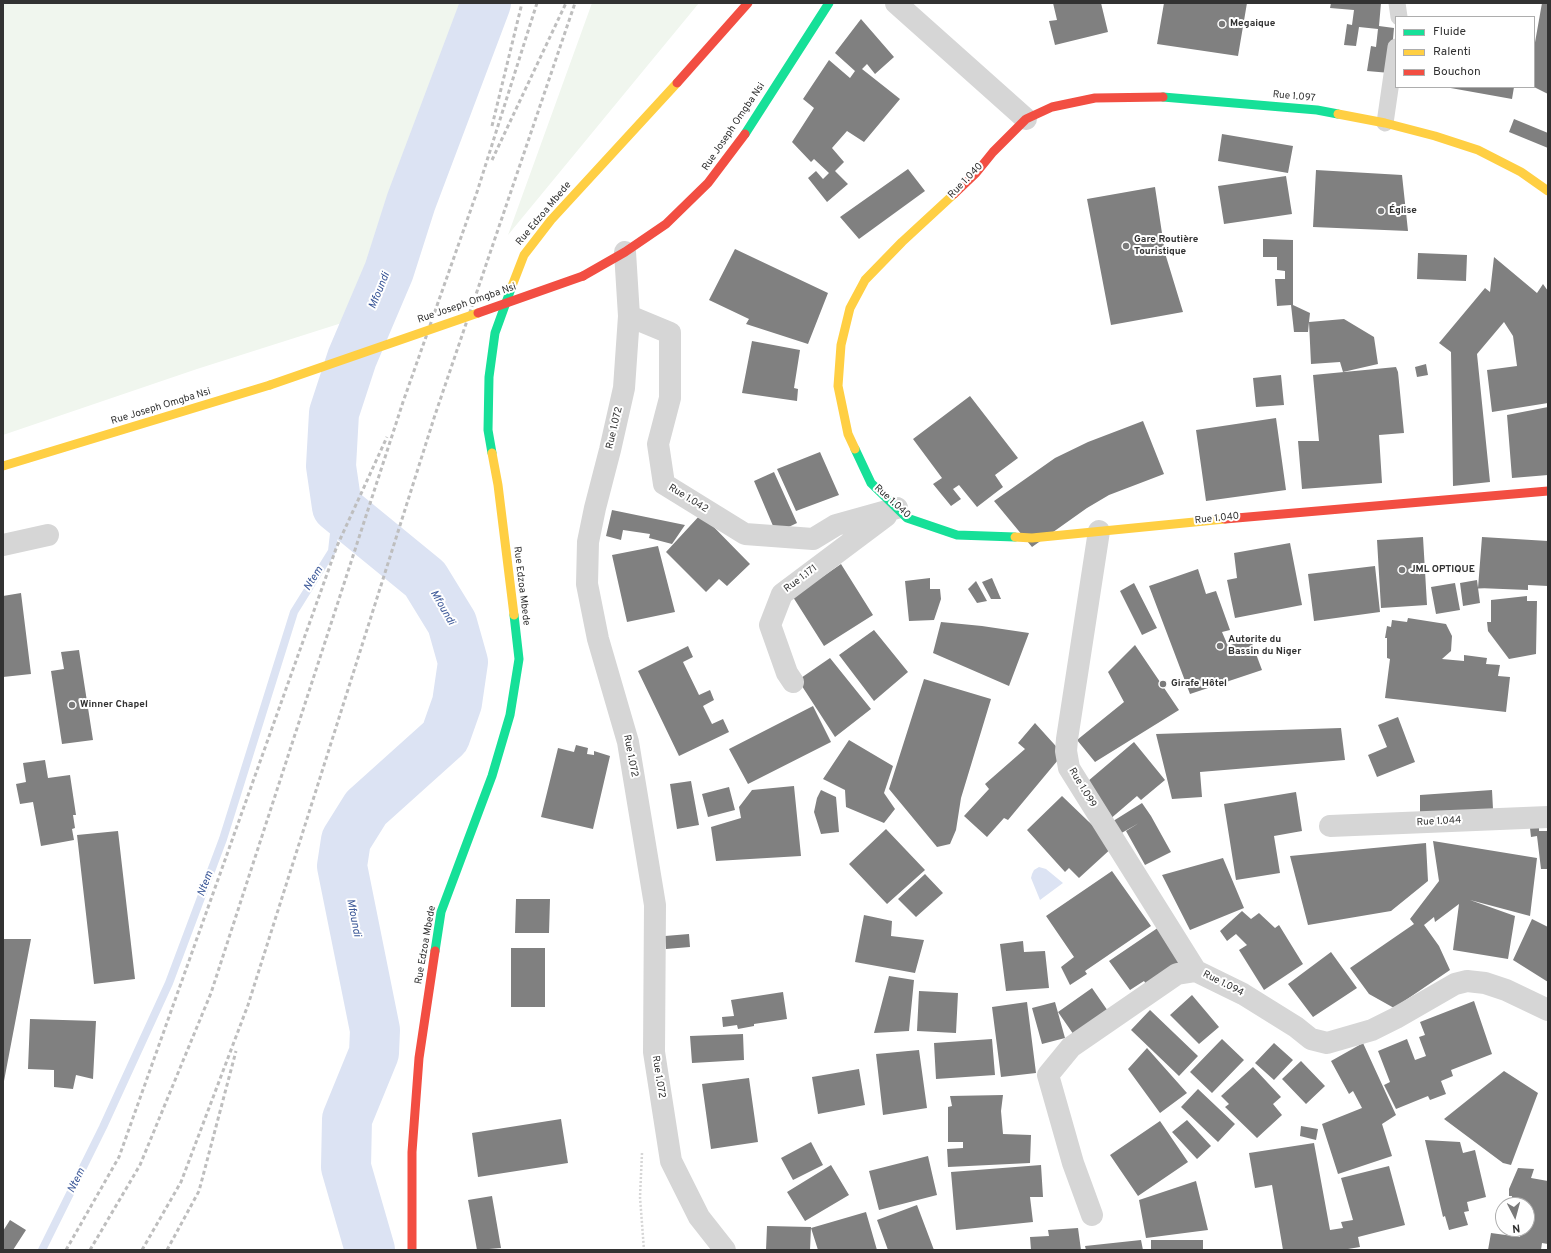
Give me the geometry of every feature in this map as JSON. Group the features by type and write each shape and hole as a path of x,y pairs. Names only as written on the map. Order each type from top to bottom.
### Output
{"street":[{"name":"Rue Edzoa Mbede","path":"412,1250 412,1152 419,1058 441,912 492,776 510,715 519,659 498,485 488,430 489,377 495,333 524,255 551,220 748,3"},
{"name":"Rue Joseph Omgba Nsi","path":"3,466 270,385 583,276 625,252 666,224 708,183 743,136 829,3"},
{"path":"896,3 1026,119"},
{"name":"Rue 1.097","path":"1026,119 1052,107 1095,98 1153,96 1317,110 1386,123 1435,136 1478,150 1521,172 1548,191"},
{"name":"Rue 1.040","path":"1026,119 993,152 976,173 902,242 865,280 850,308 841,345 838,386 848,434 871,483 907,518 957,535 1032,538 1291,512 1548,491"},
{"name":"Rue 1.072","path":"625,252 629,316 624,388 588,542 587,584 598,639 628,742 655,905 654,1052 671,1161 699,1217 725,1250"},
{"name":"Rue 1.042","path":"629,316 670,333 670,398 658,444 664,484 745,534 813,539 836,525 897,508"},
{"name":"Rue 1.171","path":"793,682 787,673 770,626 782,594 897,508"},
{"name":"Rue 1.099","path":"1099,531 1067,739 1066,750 1069,768 1196,971"},
{"path":"3,545 48,535"},
{"name":"Rue 1.044","path":"1330,826 1548,817"},
{"name":"Rue 1.094","path":"1092,1216 1073,1163 1048,1075 1071,1047 1177,974 1196,971 1243,994 1296,1027 1311,1039 1327,1043 1372,1030 1396,1018 1454,984 1467,981 1485,983 1506,990 1548,1010"}],"lane":[{"path":"1397,3 1399,16"},
{"path":"1386,123 1395,55"}],"shaded area":[{"path":"3,3 486,3 411,202 389,271 370,314 197,369 3,435"},
{"path":"592,3 699,3 508,235"}],"water":[{"path":"1039,867 1046,869 1063,883 1040,900 1031,878 1034,870"}],"building":[{"path":"1053,3 1101,3 1108,32 1055,45 1049,21 1057,20"},
{"path":"1164,3 1247,3 1238,56 1157,44"},
{"path":"1331,3 1381,3 1379,26 1394,28 1390,73 1367,71 1371,46 1376,47 1378,29 1359,27 1356,46 1344,45 1347,24 1352,25 1354,10 1330,8"},
{"path":"1542,3 1548,3 1548,94 1535,88 1535,42"},
{"path":"861,19 894,57 875,74 867,64 862,69 900,99 864,142 847,131 832,148 844,162 835,171 848,184 827,202 808,178 816,171 823,179 829,173 814,159 811,162 792,142 814,108 803,99 829,60 850,78 855,71 835,53"},
{"path":"1451,88 1514,88 1512,99"},
{"path":"1514,119 1548,133 1548,148 1509,132"},
{"path":"1222,134 1293,146 1288,173 1218,161"},
{"path":"908,169 925,191 859,239 840,217"},
{"path":"1316,170 1402,175 1408,231 1313,227"},
{"path":"1286,176 1292,214 1224,224 1218,186"},
{"path":"1155,187 1165,253 1183,312 1111,325 1087,199"},
{"path":"1263,239 1293,240 1293,305 1310,313 1308,332 1294,332 1291,305 1277,306 1275,279 1285,279 1285,271 1277,270 1277,257 1263,257"},
{"path":"735,249 828,293 808,344 746,324 749,319 709,300"},
{"path":"1418,253 1467,255 1466,281 1417,279"},
{"path":"1494,257 1537,293 1543,284 1548,291 1548,403 1492,412 1487,370 1517,366 1513,336 1504,322 1477,354 1490,482 1453,486 1451,352 1439,343 1485,288 1490,292"},
{"path":"1344,319 1374,337 1378,364 1343,372 1340,362 1311,364 1309,322"},
{"path":"752,341 800,350 794,388 798,389 797,401 742,393"},
{"path":"1426,364 1428,375 1417,377 1415,367"},
{"path":"1396,367 1398,372 1404,433 1379,435 1382,483 1302,489 1298,441 1319,441 1313,375"},
{"path":"1281,375 1284,405 1256,407 1253,378"},
{"path":"970,396 1018,458 995,475 1003,487 977,507 959,485 953,489 961,499 951,506 933,484 942,478 913,439"},
{"path":"1548,407 1548,475 1512,478 1507,415"},
{"path":"1276,418 1286,490 1206,501 1196,430"},
{"path":"1143,421 1164,474 1109,495 1087,508 1032,547 994,501 1055,458 1088,442"},
{"path":"820,452 839,495 796,511 777,469"},
{"path":"774,472 797,523 776,533 754,481"},
{"path":"612,510 685,525 672,544 649,538 650,534 623,530 621,540 606,536"},
{"path":"701,514 750,564 727,586 719,579 706,592 666,552"},
{"path":"1423,537 1427,605 1381,608 1377,540"},
{"path":"1482,537 1548,541 1548,586 1528,585 1528,590 1478,588"},
{"path":"1290,543 1302,605 1235,618 1227,580 1237,578 1234,553"},
{"path":"658,546 675,612 627,622 612,555"},
{"path":"841,564 873,615 824,646 793,597"},
{"path":"1375,566 1380,612 1314,621 1308,574"},
{"path":"1198,569 1206,594 1216,591 1230,630 1222,632 1228,646 1250,638 1262,670 1190,694 1149,586"},
{"path":"930,578 930,589 940,589 941,599 934,620 909,621 905,581"},
{"path":"992,578 1001,599 991,599 982,582"},
{"path":"1477,580 1480,603 1463,606 1460,583"},
{"path":"976,581 987,601 977,603 968,589"},
{"path":"1134,583 1157,628 1142,635 1120,591"},
{"path":"1455,583 1460,610 1436,614 1431,587"},
{"path":"21,593 31,674 3,677 3,596"},
{"path":"1527,596 1527,601 1537,601 1536,654 1509,659 1488,631 1487,622 1491,622 1491,600"},
{"path":"1408,618 1446,624 1452,636 1451,651 1442,659 1464,661 1464,655 1487,658 1486,664 1500,665 1498,676 1510,677 1506,712 1385,698 1390,659 1387,658 1387,638 1385,638 1387,626 1391,627 1392,620 1407,622"},
{"path":"941,622 1029,633 1009,686 933,653"},
{"path":"874,630 908,672 874,701 839,655"},
{"path":"1135,645 1179,710 1095,762 1077,740 1124,702 1108,672"},
{"path":"688,646 693,657 683,662 699,695 710,690 714,700 703,706 712,724 723,719 729,732 679,756 638,671"},
{"name":"Winner Chapel","path":"79,650 93,740 62,744 51,671 64,669 61,652"},
{"path":"830,658 871,709 835,737 798,680"},
{"path":"924,679 991,699 961,798 956,830 950,844 937,847 889,789"},
{"path":"813,706 831,742 748,784 729,749"},
{"path":"1398,717 1415,762 1377,777 1368,755 1387,747 1378,725"},
{"path":"1035,723 1063,754 1008,820 1004,818 987,837 964,816 989,789 985,784 1025,749 1018,743"},
{"path":"1341,728 1345,760 1200,772 1202,797 1172,799 1156,734"},
{"path":"849,740 893,766 884,793 895,809 884,823 846,807 845,790 823,779"},
{"path":"1134,742 1165,780 1141,800 1137,796 1109,820 1081,787"},
{"path":"576,745 588,748 587,754 594,755 594,751 610,756 593,829 541,817 558,748 574,752"},
{"path":"45,760 48,778 70,775 76,815 73,815 75,828 72,829 74,840 41,846 33,802 20,804 16,784 26,782 23,763"},
{"path":"691,781 699,825 677,829 670,784"},
{"path":"794,786 801,856 716,861 711,827 741,818 739,807 752,790"},
{"path":"729,787 735,810 708,817 702,794"},
{"path":"821,790 836,797 839,832 821,834 814,812 817,798"},
{"path":"1492,790 1493,809 1420,814 1420,795"},
{"path":"1296,792 1302,831 1274,836 1280,873 1236,880 1224,804"},
{"path":"1062,796 1114,846 1079,878 1069,868 1065,872 1027,830"},
{"path":"1142,803 1171,852 1145,865 1126,831 1139,823 1118,835 1110,823"},
{"path":"1530,828 1539,828 1539,831 1548,831 1548,869 1541,869 1537,836 1531,837"},
{"path":"886,829 925,870 887,904 849,864"},
{"path":"118,831 135,979 94,984 77,835"},
{"path":"1433,841 1537,858 1530,916 1470,900 1515,916 1508,959 1453,950 1459,904 1435,922 1434,917 1424,925 1439,946 1450,970 1394,1008 1369,994 1350,968 1414,924 1410,919 1439,881"},
{"path":"1426,843 1428,881 1391,911 1308,925 1290,856"},
{"path":"1223,858 1244,908 1190,930 1162,875"},
{"path":"1112,871 1151,926 1085,971 1087,974 1070,985 1061,967 1074,957 1046,916"},
{"path":"925,874 943,893 916,917 898,899"},
{"path":"516,899 550,899 549,933 515,933"},
{"path":"1242,911 1251,919 1259,913 1275,928 1279,925 1303,964 1264,990 1239,950 1247,945 1236,934 1227,941 1220,931"},
{"path":"864,915 892,921 891,936 924,940 915,973 855,962"},
{"path":"1532,919 1548,927 1548,982 1513,960"},
{"path":"1162,925 1185,958 1146,984 1144,981 1130,990 1109,961"},
{"path":"689,934 690,947 666,949 665,936"},
{"path":"3,939 31,939 4,1081 3,1081"},
{"path":"1023,941 1024,952 1045,951 1049,988 1006,991 1000,944"},
{"path":"511,948 545,948 545,1007 511,1007"},
{"path":"1331,952 1357,988 1313,1017 1288,984"},
{"path":"889,976 914,980 909,1031 874,1033"},
{"path":"1092,988 1110,1014 1076,1038 1058,1012"},
{"path":"919,991 958,993 956,1033 917,1031"},
{"path":"783,992 787,1019 754,1024 754,1026 738,1029 737,1025 723,1027 722,1017 734,1016 731,1000"},
{"path":"1192,995 1219,1027 1199,1044 1170,1015"},
{"path":"1474,1001 1492,1054 1451,1070 1453,1076 1441,1081 1446,1094 1430,1100 1428,1096 1396,1109 1384,1085 1390,1082 1378,1051 1407,1039 1415,1060 1426,1056 1419,1037 1425,1035 1420,1022"},
{"path":"1027,1002 1036,1073 1001,1077 992,1007"},
{"path":"1055,1002 1065,1038 1042,1044 1032,1008"},
{"path":"1150,1010 1198,1056 1179,1076 1131,1030"},
{"path":"30,1019 96,1021 93,1079 76,1075 73,1089 54,1087 54,1070 28,1069"},
{"path":"743,1034 744,1060 692,1063 690,1036"},
{"path":"992,1039 995,1075 936,1079 934,1043"},
{"path":"1222,1039 1244,1060 1212,1093 1190,1072"},
{"path":"1274,1043 1293,1060 1274,1080 1255,1063"},
{"path":"1363,1043 1396,1115 1382,1124 1392,1156 1338,1174 1322,1124 1362,1108 1353,1091 1349,1094 1331,1061"},
{"path":"1147,1048 1187,1093 1160,1113 1128,1069"},
{"path":"919,1050 927,1108 883,1115 876,1054"},
{"path":"1301,1061 1325,1086 1306,1104 1282,1079"},
{"path":"1253,1067 1281,1097 1273,1104 1282,1115 1257,1138 1225,1107 1229,1104 1221,1096"},
{"path":"859,1069 865,1105 818,1114 812,1077"},
{"path":"1504,1071 1538,1093 1511,1165 1503,1163 1444,1119"},
{"path":"749,1078 758,1142 711,1149 702,1084"},
{"path":"1198,1089 1235,1124 1218,1142 1181,1107"},
{"path":"1003,1095 1001,1111 1003,1134 1031,1135 1030,1163 948,1167 947,1149 963,1148 963,1142 948,1142 948,1107 952,1106 950,1096"},
{"path":"561,1119 568,1163 478,1177 472,1133"},
{"path":"1187,1120 1211,1146 1197,1159 1172,1132"},
{"path":"1160,1121 1188,1162 1138,1196 1110,1155"},
{"path":"1301,1126 1318,1129 1316,1140 1300,1136"},
{"path":"1425,1140 1460,1142 1463,1153 1475,1150 1486,1197 1467,1202 1469,1211 1464,1212 1468,1225 1449,1230 1445,1216 1443,1217"},
{"path":"811,1142 823,1165 793,1180 781,1158"},
{"path":"1314,1143 1330,1230 1343,1228 1341,1222 1353,1220 1341,1178 1389,1166 1405,1225 1358,1237 1360,1247 1342,1250 1283,1250 1272,1185 1255,1188 1249,1153"},
{"path":"928,1156 937,1195 879,1210 869,1171"},
{"path":"831,1165 849,1195 805,1221 787,1192"},
{"path":"1041,1165 1043,1197 1030,1197 1033,1222 956,1230 951,1172"},
{"path":"1518,1168 1534,1169 1531,1178 1548,1181 1548,1244 1542,1243 1541,1250 1488,1250 1491,1233 1495,1234 1495,1237 1535,1237 1535,1197 1512,1197 1509,1196 1509,1189"},
{"path":"1196,1181 1208,1230 1146,1238 1139,1200"},
{"path":"492,1196 501,1248 477,1250 468,1200"},
{"path":"917,1205 934,1250 888,1250 877,1220"},
{"path":"866,1212 877,1250 818,1250 811,1228"},
{"path":"10,1220 26,1230 13,1250 3,1250 3,1231"},
{"path":"767,1226 811,1227 810,1250 766,1250"},
{"path":"1078,1228 1081,1250 1031,1250 1030,1237 1049,1236 1048,1230"},
{"path":"1141,1240 1143,1250 1086,1250 1085,1246"},
{"path":"1151,1240 1203,1240 1203,1250 1151,1250"}],"waterway":[{"name":"Mfoundi","path":"370,1250 346,1167 347,1119 374,1053 375,1030 342,866 346,840 366,808 445,737 457,703 463,662 452,623 425,579 337,507 331,466 334,413 352,358 389,271 411,202 486,3"},
{"name":"Ntem","path":"42,1250 103,1127 169,983 223,839 294,612 332,551 337,507"}],"railway":[{"path":"492,126 522,3"},
{"path":"90,1250 140,1165 211,993 403,402 477,192 537,3"},
{"path":"492,160 566,3"},
{"path":"142,1250 181,1182 248,1005 435,415 575,3"},
{"path":"66,1250 119,1157 337,546 387,437"},
{"path":"167,1250 199,1191 236,1051"}],"traffic: fast":[{"path":"745,134 829,3"},
{"path":"1163,97 1317,110 1338,114"},
{"path":"492,453 488,430 489,377 495,333 512,286"},
{"path":"855,449 871,483 907,518 957,535 1015,537"},
{"path":"435,951 441,912 492,776 510,715 519,659 514,615"}],"traffic: slow":[{"path":"512,286 524,255 551,220 677,83"},
{"path":"1338,114 1385,123 1435,136 1478,150 1521,172 1548,191"},
{"path":"855,449 848,434 838,386 841,345 850,308 865,280 902,242 954,194"},
{"path":"270,385 478,313"},
{"path":"3,466 270,385"},
{"path":"492,453 498,485 514,615"},
{"path":"1015,537 1032,538 1225,519"}],"traffic: jam":[{"path":"677,83 748,3"},
{"path":"954,194 976,173 993,152 1026,119 1052,107 1095,98 1163,97"},
{"path":"583,276 625,252 666,224 708,183 745,134"},
{"path":"478,313 583,276"},
{"path":"1225,519 1548,491"},
{"path":"412,1250 412,1152 419,1058 435,951"}],"place":[{"name":"Megaique","path":"1222,24"},
{"name":"Église","path":"1381,211"},
{"name":"Gare Routière Touristique","path":"1126,246"},
{"name":"JML OPTIQUE","path":"1402,570"},
{"name":"Autorite du Bassin du Niger","path":"1220,646"},
{"name":"Girafe Hôtel","path":"1163,684"},
{"name":"Winner Chapel","path":"72,705"}]}
